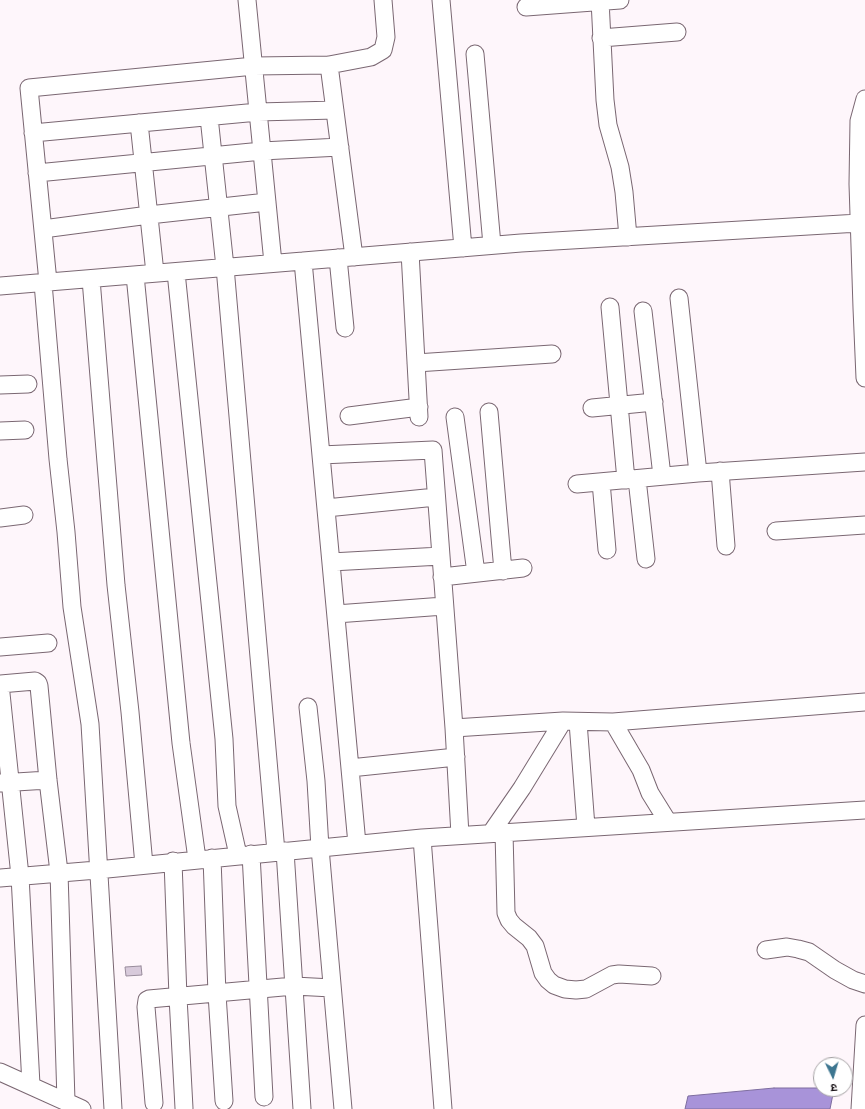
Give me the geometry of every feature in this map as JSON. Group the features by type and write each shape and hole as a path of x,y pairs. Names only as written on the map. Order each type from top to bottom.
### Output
{"street":[{"path":"247,0 273,264"},
{"path":"113,1109 97,870 90,724 72,608 58,459 45,282 43,229 29,88 254,66 329,65 371,58 383,50 386,37 383,0"},
{"path":"441,0 463,248"},
{"path":"526,7 620,0"},
{"path":"600,1 605,100 608,125 620,167 628,237"},
{"path":"601,38 677,32"},
{"path":"475,54 492,245"},
{"path":"329,65 340,147 346,258 345,328"},
{"path":"865,99 859,121 862,156 859,223 865,377"},
{"path":"33,134 258,112 335,110"},
{"path":"209,117 225,267 294,986 302,1109"},
{"path":"138,123 155,273"},
{"path":"37,173 262,151 340,147"},
{"path":"43,229 149,215 267,202"},
{"path":"0,286 492,245 859,223"},
{"path":"349,416 419,412 410,252"},
{"path":"303,261 357,844"},
{"path":"176,272 224,739 227,806 244,855 258,990 264,1097"},
{"path":"135,275 181,743 204,858 224,1101"},
{"path":"91,279 116,585 130,712 144,865"},
{"path":"679,298 698,473"},
{"path":"610,307 619,405 646,559"},
{"path":"643,311 662,476"},
{"path":"416,363 552,354"},
{"path":"0,385 28,384"},
{"path":"592,408 654,402"},
{"path":"489,412 503,571"},
{"path":"455,417 476,573"},
{"path":"0,431 25,430"},
{"path":"321,455 433,450 454,728 460,835"},
{"path":"577,484 720,471 865,462"},
{"path":"720,471 726,546"},
{"path":"601,482 607,550"},
{"path":"326,508 436,497"},
{"path":"0,518 24,515"},
{"path":"776,531 865,525"},
{"path":"331,562 441,556"},
{"path":"442,577 523,568"},
{"path":"336,614 444,606"},
{"path":"0,647 48,643"},
{"path":"0,1072 74,1106 59,872 48,780 40,686 38,682 34,681 0,684 5,783 20,876 31,1085"},
{"path":"454,728 570,722 613,722 865,702"},
{"path":"308,707 316,781 320,848 343,1109"},
{"path":"570,722 586,827"},
{"path":"570,722 522,788 498,833 506,913 514,926 529,938 535,946 543,973 554,986 576,990 586,989 612,975 652,976"},
{"path":"613,722 641,770 650,793 668,822"},
{"path":"350,768 456,757"},
{"path":"5,783 48,780"},
{"path":"0,878 460,835 865,810"},
{"path":"422,838 443,1109"},
{"path":"173,861 184,1108"},
{"path":"766,950 787,947 808,952 835,970 853,980 865,984"},
{"path":"154,1103 146,1007 147,1000 294,986 332,988"},
{"path":"860,1109 865,1025"}],"shaded area":[{"path":"774,1088 813,1088 813,1097 832,1097 830,1109 685,1109 688,1096"}],"building":[{"path":"141,966 142,975 126,976 125,967"}]}
